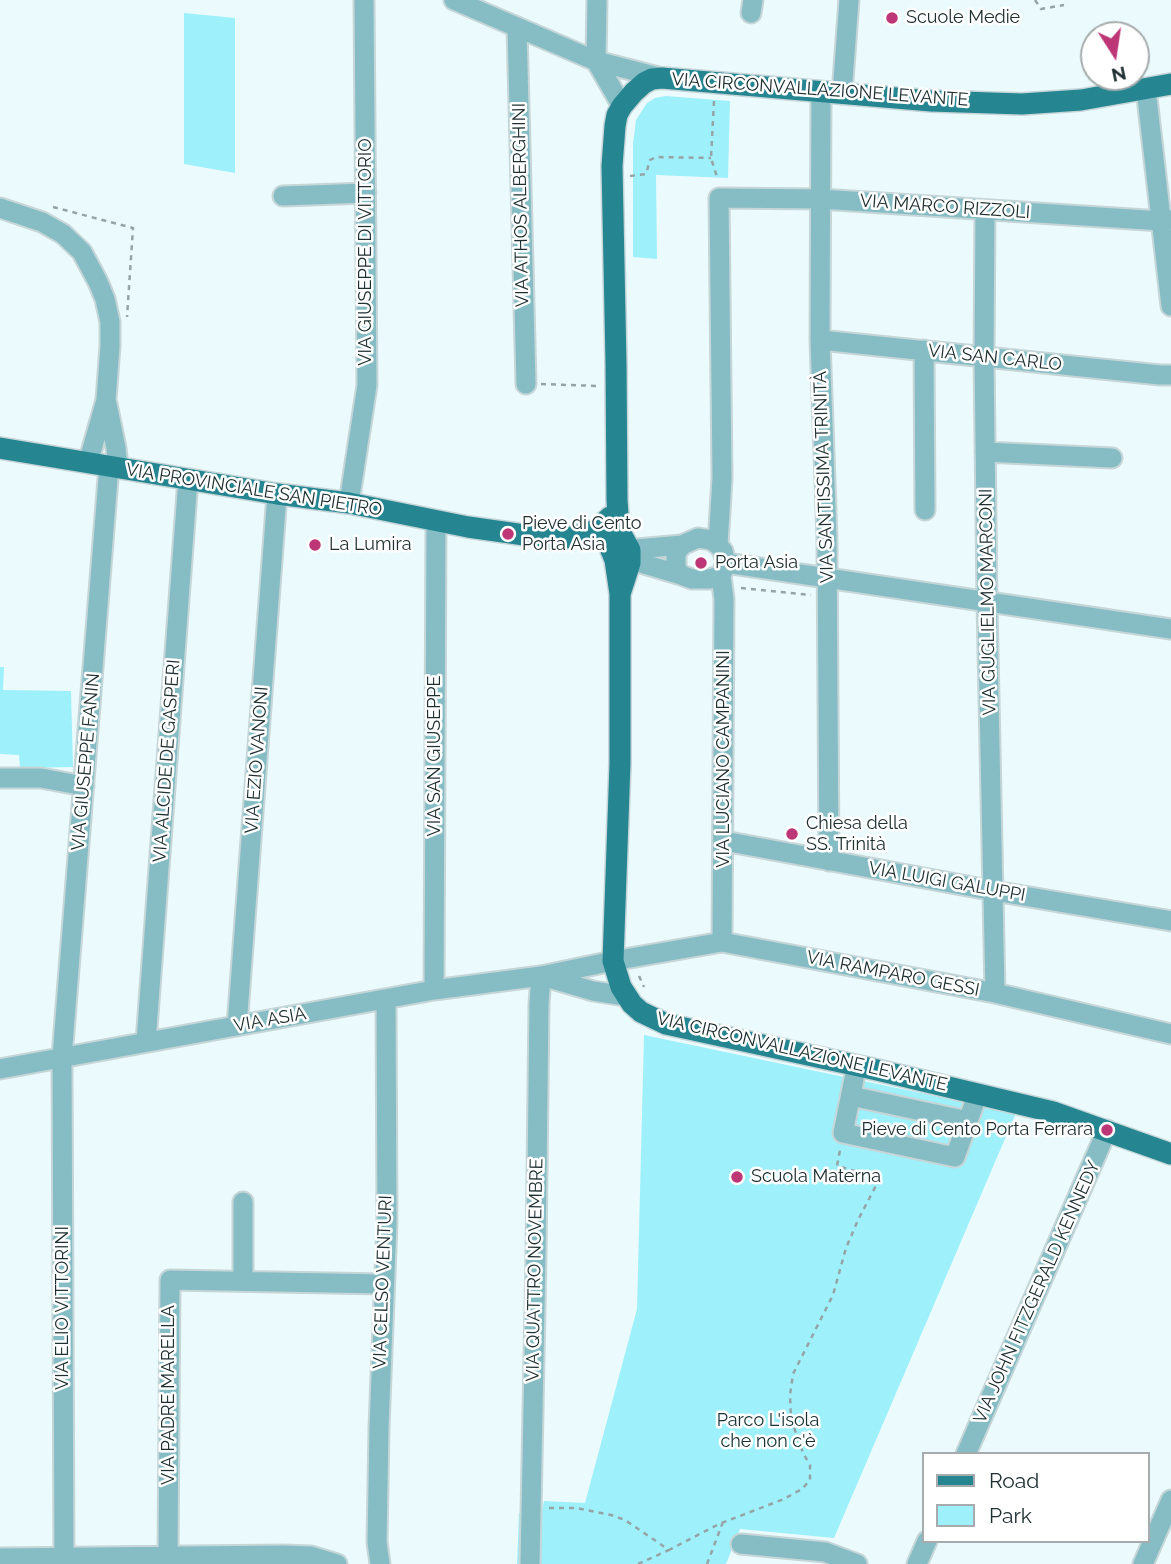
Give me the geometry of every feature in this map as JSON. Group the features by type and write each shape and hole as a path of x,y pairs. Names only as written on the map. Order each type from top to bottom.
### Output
{"main road":[{"name":"VIA CIRCONVALLAZIONE LEVANTE","path":"622,106 645,83 662,78 931,101 1022,104 1081,100 1134,91"},
{"name":"VIA CIRCONVALLAZIONE LEVANTE","path":"1150,88 1171,84"},
{"path":"622,106 615,126 612,175 617,500 622,547 615,561 622,586 620,763 613,961 625,996"},
{"name":"VIA PROVINCIALE SAN PIETRO","path":"0,448 277,494 349,503 508,534 561,540"},
{"path":"561,540 596,530 609,520 617,500"},
{"path":"601,526 606,540 622,547"},
{"path":"561,540 622,547"},
{"name":"VIA CIRCONVALLAZIONE LEVANTE","path":"625,996 641,1012 666,1024 1040,1108 1171,1154"}],"street":[{"name":"VIA GIUSEPPE DI VITTORIO","path":"349,503 367,385 364,0"},
{"path":"454,0 596,61 662,78"},
{"path":"597,0 596,61 622,106"},
{"path":"842,94 849,0"},
{"name":"VIA ATHOS ALBERGHINI","path":"517,27 526,384"},
{"path":"1146,91 1166,220 1171,306"},
{"name":"VIA SANTISSIMA TRINITÀ","path":"821,92 820,340 825,456 829,861"},
{"path":"283,196 366,193"},
{"name":"VIA MARCO RIZZOLI","path":"718,545 722,478 719,198 820,199 1166,220"},
{"path":"0,208 42,222 62,234 82,252 105,299 110,321 106,400 88,463"},
{"name":"VIA GUGLIELMO MARCONI","path":"985,210 985,452 995,993"},
{"name":"VIA SAN CARLO","path":"820,340 1171,375"},
{"path":"924,350 925,510"},
{"name":"VIA GIUSEPPE FANIN","path":"62,1057 116,448 106,400"},
{"path":"985,452 1112,458"},
{"name":"VIA ALCIDE DE GASPERI","path":"146,1042 188,479"},
{"name":"VIA EZIO VANONI","path":"237,1026 277,494"},
{"name":"VIA SAN GIUSEPPE","path":"434,990 436,522"},
{"path":"622,547 682,545 698,538 710,540 723,551 723,575"},
{"path":"672,573 676,568 676,553 682,545"},
{"path":"622,547 645,564 692,579 709,579 723,575 827,588 987,601 1171,629"},
{"path":"622,586 632,573 640,570 672,573"},
{"name":"VIA LUCIANO CAMPANINI","path":"722,942 723,575"},
{"path":"0,778 41,778 85,786"},
{"name":"VIA LUIGI GALUPPI","path":"724,841 1171,921"},
{"path":"1171,902 1171,921"},
{"name":"VIA RAMPARO GESSI","path":"613,961 722,942 995,993 1171,1034"},
{"name":"VIA ASIA","path":"0,1069 434,990 541,976 613,961"},
{"name":"VIA ASIA","path":"541,976 593,991 625,996"},
{"name":"VIA QUATTRO NOVEMBRE","path":"530,1564 541,976"},
{"name":"VIA CELSO VENTURI","path":"380,1564 377,1529 387,1223 386,999"},
{"name":"VIA ELIO VITTORINI","path":"62,1057 64,1558"},
{"path":"852,1088 971,1113 956,1157 843,1133 852,1088"},
{"name":"VIA JOHN FITZGERALD KENNEDY","path":"967,1452 1107,1130"},
{"path":"243,1202 243,1281"},
{"name":"VIA PADRE MARELLA","path":"168,1556 170,1280 384,1284"},
{"path":"1143,1564 1171,1500"},
{"path":"917,1564 926,1543"},
{"path":"741,1544 825,1552 857,1564"},
{"path":"0,1558 250,1554 311,1556 337,1564"}],"path":[{"path":"1035,0 1041,9 1064,5"},
{"path":"715,83 712,158 717,177"},
{"path":"612,175 643,176 650,160 656,157 712,158"},
{"path":"526,384 601,386"},
{"path":"723,575 827,588"},
{"path":"638,1564 723,1522 784,1499 802,1489 810,1480 810,1465 791,1419 793,1374 833,1295 846,1248 880,1178 836,1166 843,1133"},
{"path":"531,1508 576,1508 611,1515 625,1520 669,1549"},
{"path":"707,1564 723,1522"}],"green space":[{"path":"184,13 235,18 235,173 184,164"},
{"path":"666,96 730,101 728,178 656,175 657,259 633,257 633,144 636,120 647,103"},
{"path":"0,667 4,667 3,690 71,691 73,767 20,768 19,755 0,754"},
{"name":"Parco L'isola che non c'è","path":"644,1035 1016,1113 834,1538 740,1529 726,1564 517,1564 519,1513 541,1514 544,1501 585,1503 637,1309"}],"place":[{"name":"Scuole Medie","path":"892,18"},
{"name":"Pieve di Cento Porta Asia","path":"508,534"},
{"name":"La Lumira","path":"315,545"},
{"name":"Porta Asia","path":"701,563"},
{"name":"Chiesa della SS. Trinità","path":"792,834"},
{"name":"Pieve di Cento Porta Ferrara","path":"1107,1130"},
{"name":"Scuola Materna","path":"737,1177"}]}
